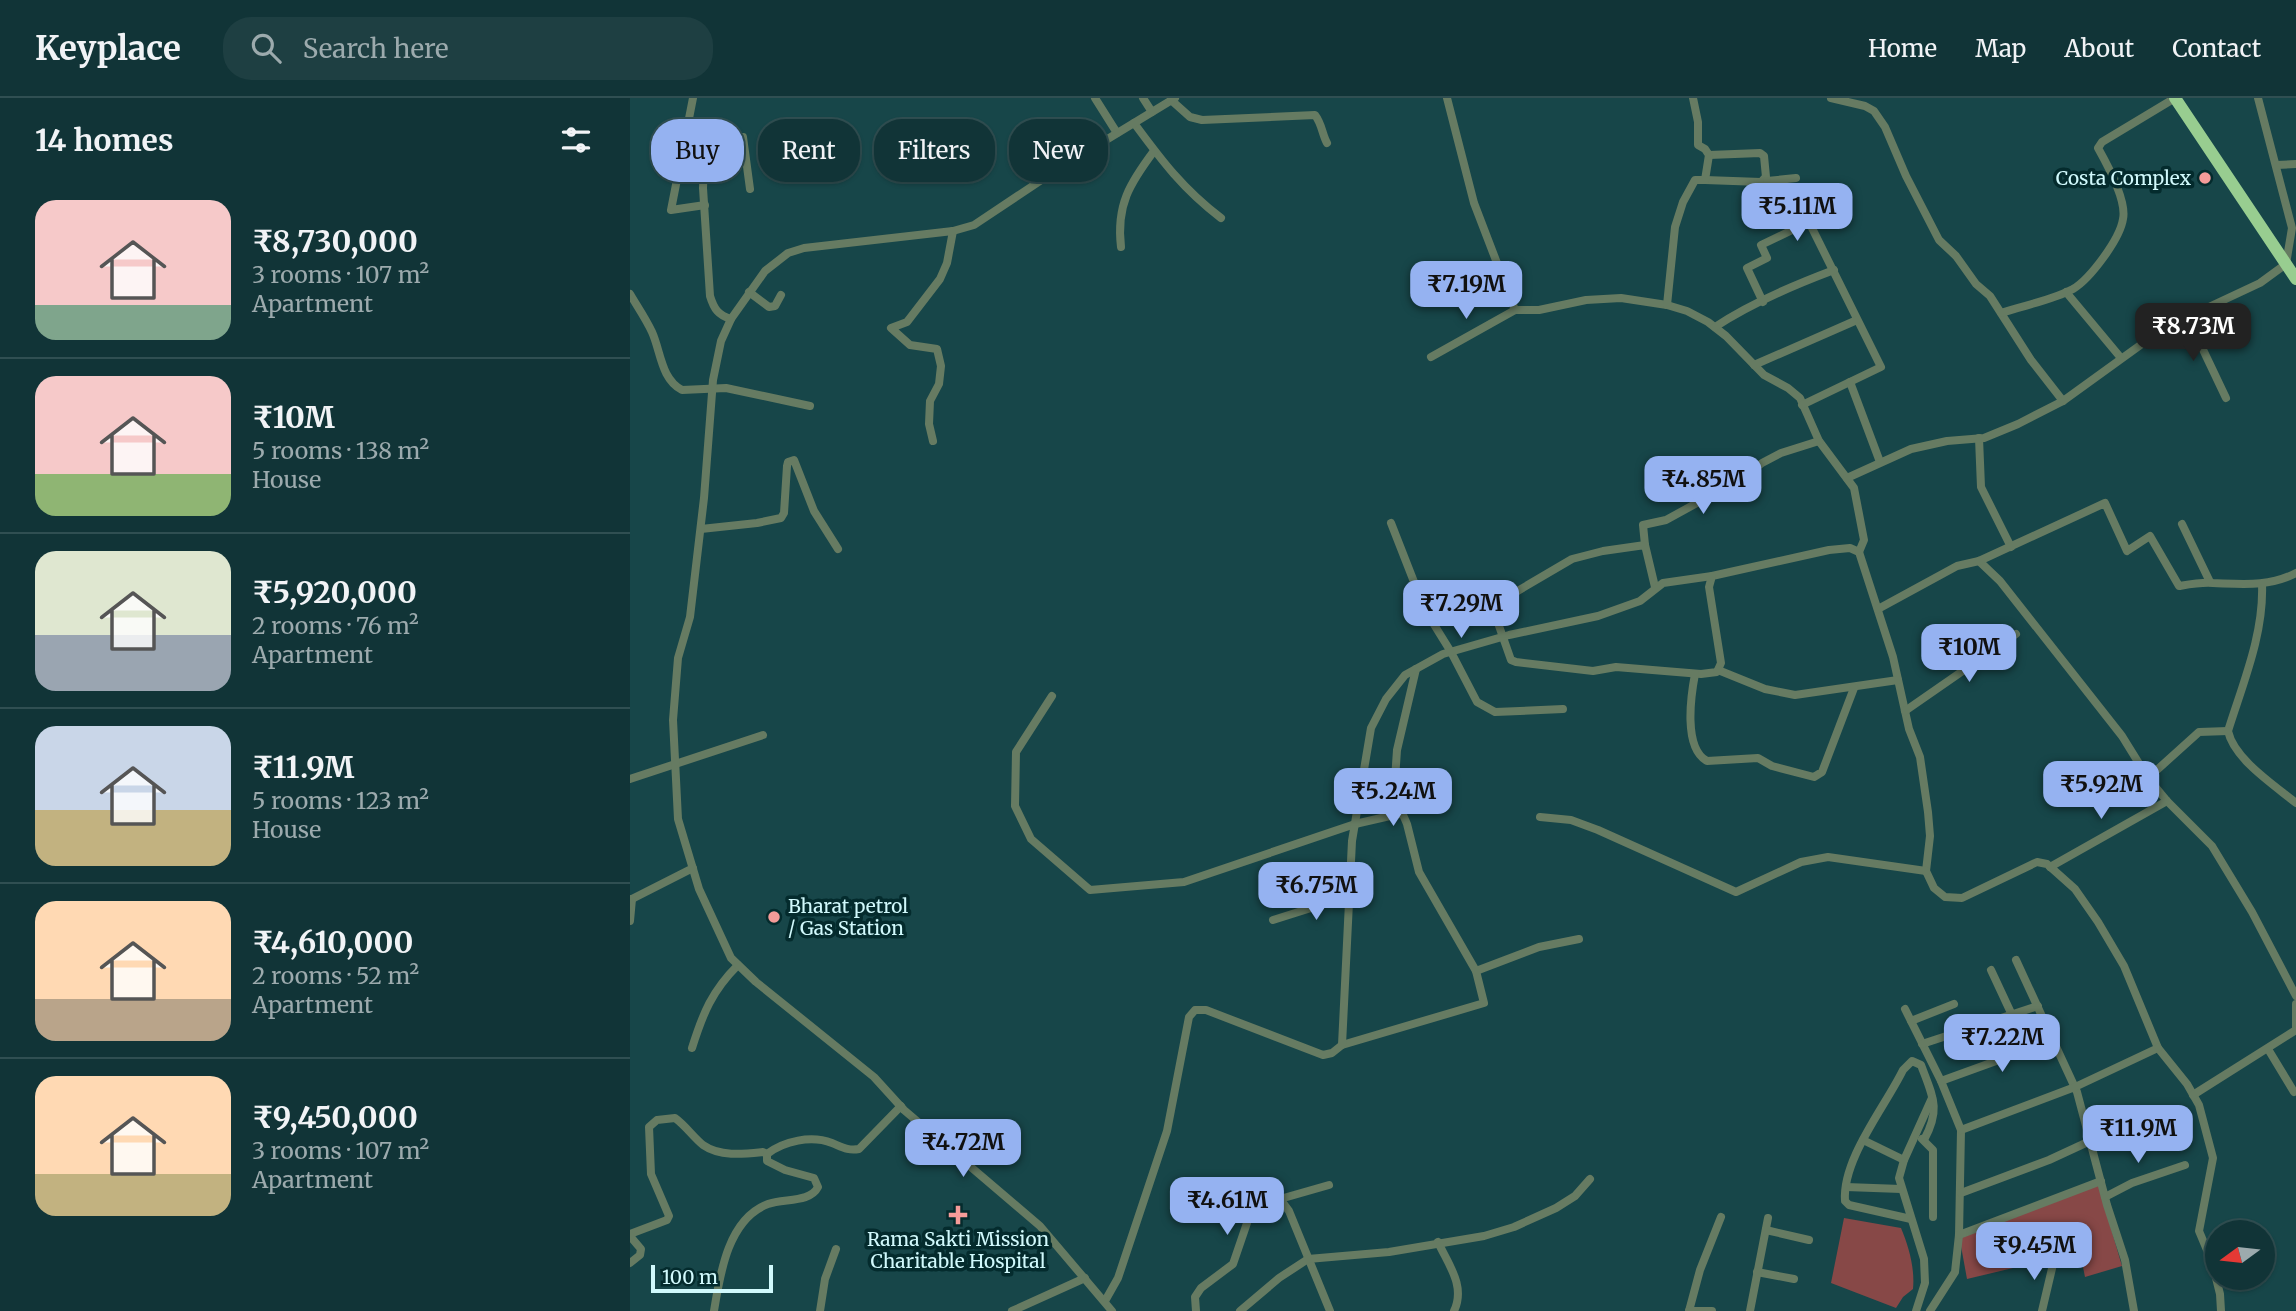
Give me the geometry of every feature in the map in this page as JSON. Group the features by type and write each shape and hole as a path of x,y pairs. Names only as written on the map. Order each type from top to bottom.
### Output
{"highway":[{"path":"2175,98 2296,279"}],"street":[{"path":"693,98 671,210 705,205"},
{"path":"1095,98 1117,133"},
{"path":"1143,98 1152,112"},
{"path":"1447,98 1474,203 1516,310"},
{"path":"1693,98 1698,122 1698,145 1709,155 1705,180"},
{"path":"1831,98 1865,106 1874,111 1885,127 1906,176 1940,240 1956,256 1976,284 1990,296 2031,360 2063,401"},
{"path":"2001,313 2075,288 2107,254 2123,219 2118,191 2098,148 2102,142 2175,98"},
{"path":"1847,478 1911,449 1947,441 1979,438 2018,424 2063,401 2164,328 2260,283 2286,264 2294,228 2258,98"},
{"path":"1112,1311 1040,1226 901,1106 874,1077 731,958 699,889 678,820 673,720 678,658 691,617 713,388 721,341 731,319 749,292 765,271 788,253 804,247 953,231 974,225 1173,99 1190,117 1202,120 1315,115 1327,143"},
{"path":"1134,123 1192,195 1221,218"},
{"path":"731,319 714,309 710,296 704,163 708,141 743,137 750,189"},
{"path":"1121,247 1119,226 1122,202 1136,175 1154,151"},
{"path":"1709,155 1760,153 1764,156 1769,205"},
{"path":"2276,165 2296,164"},
{"path":"1667,305 1675,227 1683,202 1695,180 1761,182 1796,178"},
{"path":"1763,302 1747,268 1767,258 1761,245 1809,222 1881,367 1802,405"},
{"path":"933,441 929,424 930,401 939,384 937,349 910,345 891,328 906,322 940,279 947,263 953,231"},
{"path":"1715,327 1799,283 1834,270"},
{"path":"749,292 769,307 775,306 781,295"},
{"path":"2066,292 2121,358"},
{"path":"630,294 652,333 672,384 682,390 713,388 810,406"},
{"path":"1431,357 1516,310 1539,310 1586,300 1621,298 1687,311 1727,336 1764,375 1800,398 1819,441 1854,488 1858,499 1864,540 1859,552 1878,609 1909,729 1920,757 1930,836 1926,871 1934,888 1945,897 1962,898 2037,862 2050,867 2075,889 2098,922 2124,966 2158,1048 2199,1105 2213,1158 2199,1231 2212,1262 2221,1311"},
{"path":"2187,316 2225,397"},
{"path":"1754,365 1857,320"},
{"path":"1850,382 1880,462"},
{"path":"1979,438 1981,487 2011,547"},
{"path":"1656,587 1645,545 1643,525 1667,520 1746,476 1772,458 1819,441"},
{"path":"701,529 747,525 781,518 784,513 787,466 788,462 794,460 814,511 838,549"},
{"path":"1878,609 1957,566 1979,561 2105,503 2127,551 2150,536 2179,586 2210,582 2252,586 2282,580 2296,573"},
{"path":"1391,523 1425,610 1477,702 1495,712 1563,709"},
{"path":"2182,524 2210,582"},
{"path":"1645,545 1572,559 1492,606 1511,660 1593,671 1616,667 1695,674 1718,670 1765,689 1795,695 1898,680"},
{"path":"1342,1045 1355,824 1371,728 1386,699 1405,675 1451,652 1502,637 1598,616 1640,601 1656,587 1680,579 1712,576 1829,550 1850,548 1859,552"},
{"path":"1979,561 2000,581 2122,736 2148,778 2212,846 2252,912 2296,996"},
{"path":"1712,576 1709,587 1721,663 1718,670"},
{"path":"2262,584 2260,629 2228,731 2230,740 2241,757 2296,803"},
{"path":"1905,711 2016,634"},
{"path":"1105,1301 1118,1278 1167,1131 1189,1017 1195,1010 1206,1010 1324,1055 1332,1054 1342,1045 1484,1003 1476,971 1419,872 1403,813 1394,794 1397,750 1416,669"},
{"path":"1695,674 1689,704 1694,743 1701,758 1707,761 1758,758 1772,766 1814,776 1822,772 1854,688"},
{"path":"1052,696 1016,752 1015,806 1031,839 1090,890 1184,882 1355,824 1403,813"},
{"path":"2148,778 2199,732 2228,731"},
{"path":"630,779 763,735"},
{"path":"2050,867 2167,801"},
{"path":"1540,817 1571,820 1598,830 1736,892 1792,866 1828,857 1926,871"},
{"path":"630,922 631,899 693,868"},
{"path":"1273,920 1349,896"},
{"path":"1476,971 1539,947 1579,939"},
{"path":"2016,960 2075,1087 2125,1260 2134,1311"},
{"path":"692,1048 703,1012 712,996 738,965"},
{"path":"1991,970 2012,1015"},
{"path":"2193,1095 2296,1030 2296,1003"},
{"path":"1911,1021 1954,1004"},
{"path":"1922,1044 2038,1006"},
{"path":"1905,1009 1962,1130 1959,1235 1955,1272 1929,1311 1922,1298"},
{"path":"1941,1081 2054,1040"},
{"path":"1962,1130 2075,1087 2158,1048"},
{"path":"2268,1049 2294,1092"},
{"path":"1911,1219 1850,1205 1845,1201 1846,1187 1857,1150 1907,1064 1912,1061 1921,1065 1932,1098 1920,1138 1904,1160 1899,1178 1924,1259 1925,1283 1916,1311"},
{"path":"630,1263 640,1255 641,1249 630,1235 667,1220 669,1216 651,1174 649,1127 657,1120 675,1118 687,1126 703,1144 720,1153 767,1154 782,1146 808,1139 826,1141 849,1150 859,1149 901,1106"},
{"path":"1920,1138 1933,1150 1933,1217"},
{"path":"1863,1140 1904,1160"},
{"path":"1961,1193 2049,1160 2090,1141"},
{"path":"714,1311 726,1258 744,1223 767,1204 808,1197 818,1187 814,1178 774,1166 767,1161 767,1154"},
{"path":"2105,1198 2132,1183 2185,1165"},
{"path":"1240,1311 1279,1278 1308,1259 1388,1252 1468,1239 1514,1227 1575,1196 1590,1179"},
{"path":"1959,1235 2101,1181"},
{"path":"1196,1311 1195,1297 1201,1288 1233,1264 1247,1223 1248,1208 1256,1199 1265,1195 1280,1199 1328,1185"},
{"path":"1846,1187 1901,1189"},
{"path":"1280,1199 1289,1211 1330,1311"},
{"path":"1712,1311 1689,1311 1700,1270 1721,1217"},
{"path":"1750,1311 1768,1218"},
{"path":"1766,1230 1809,1240"},
{"path":"1438,1242 1458,1284 1459,1297 1454,1311"},
{"path":"820,1311 825,1279 836,1249"},
{"path":"2042,1311 2054,1260"},
{"path":"1758,1272 1794,1279"},
{"path":"1012,1311 1085,1278"}],"shaded area":[{"path":"2098,1184 2122,1266 2085,1277 2080,1252 1967,1279 1959,1235"},
{"path":"1844,1218 1901,1228 1911,1258 1913,1289 1903,1297 1896,1308 1831,1283"}],"place":[{"name":"Costa Complex","path":"2205,178"},
{"name":"Bharat petrol / Gas Station","path":"774,917"},
{"name":"Rama Sakti Mission Charitable Hospital","path":"958,1215"}]}
